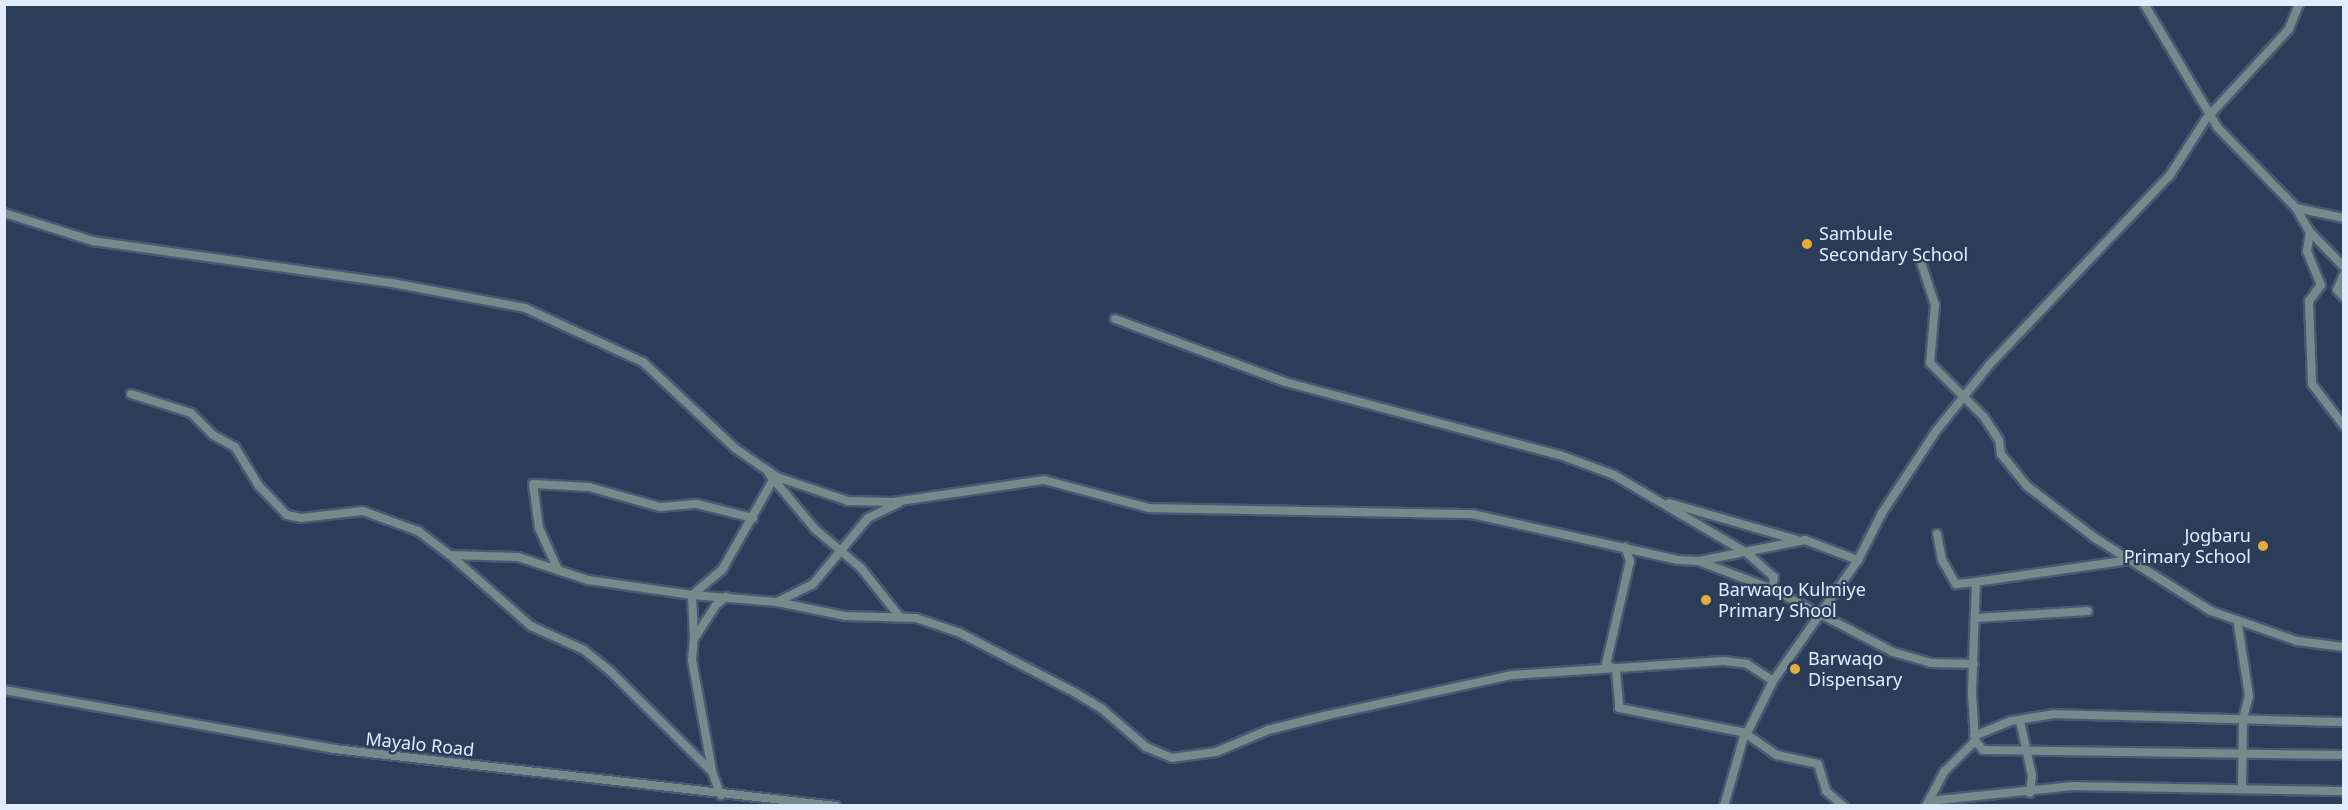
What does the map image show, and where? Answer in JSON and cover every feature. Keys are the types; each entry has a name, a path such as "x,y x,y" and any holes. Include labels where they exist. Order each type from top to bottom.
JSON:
{"street":[{"path":"2144,4 2212,116 2296,208 2310,232 2343,267"},
{"path":"1724,806 1745,733 1773,681 1858,560 1903,479 1964,396 2170,175 2212,116 2289,29 2299,4"},
{"path":"2296,208 2343,218"},
{"path":"4,213 93,241 392,283 525,308 644,362 736,449 766,470 800,487 848,501 871,504 913,496 1044,480 1149,508 1472,514 1700,561 1750,577 1900,655 1930,663 1974,664"},
{"path":"2310,232 2307,251 2321,285"},
{"path":"1917,253 1935,305 1930,363 1984,417 1999,440 2001,454 2027,486 2130,560 2238,624 2297,641 2343,647"},
{"path":"2337,290 2343,274"},
{"path":"2321,285 2337,290 2343,297"},
{"path":"2321,285 2308,301 2312,384 2343,426"},
{"path":"1115,320 1328,395 1585,463 1638,485 1747,553 1774,578 1772,589"},
{"path":"131,394 191,412 213,435 235,447 259,486 287,515 301,518 339,510 381,515 418,531 450,555 531,626 584,650 712,772"},
{"path":"766,470 815,530 841,548 899,616"},
{"path":"692,596 722,570 773,480"},
{"path":"558,570 539,528 533,484 589,487 660,507 698,504 753,518"},
{"path":"777,602 813,584 868,518 913,496"},
{"path":"1663,502 1797,540 1828,546 1858,560"},
{"path":"1937,534 1942,560 1956,584 2130,560"},
{"path":"1700,561 1747,553 1797,540"},
{"path":"1616,670 1606,664 1630,561 1625,547"},
{"path":"450,555 518,557 588,580 692,596 726,597 756,603 777,602 845,616 899,616 944,626 1102,709 1146,747 1172,758 1216,752 1268,730 1328,715 1512,675 1735,662 1773,681"},
{"path":"1974,739 1976,582"},
{"path":"692,596 694,639 692,660 712,772 721,795"},
{"path":"694,639 716,605 726,597"},
{"path":"1976,618 2088,611"},
{"path":"2238,624 2248,696 2243,718 2242,788"},
{"path":"1616,670 1619,708 1745,733 1777,755 1818,764 1826,791 1843,806"},
{"name":"Mayalo Road","path":"4,690 334,749 721,795 836,806"},
{"path":"1928,803 1945,771 1985,729 2054,714 2124,713 2155,719 2243,718 2343,722"},
{"path":"2020,721 2029,753 2030,793"},
{"path":"1974,739 1993,753 2343,755"},
{"path":"1928,803 1992,792 2030,793 2073,786 2343,791"}],"place":[{"name":"Sambule Secondary School","path":"1807,244"},
{"name":"Jogbaru Primary School","path":"2263,546"},
{"name":"Barwaqo Kulmiye Primary Shool","path":"1706,600"},
{"name":"Barwaqo Dispensary","path":"1795,669"}]}
